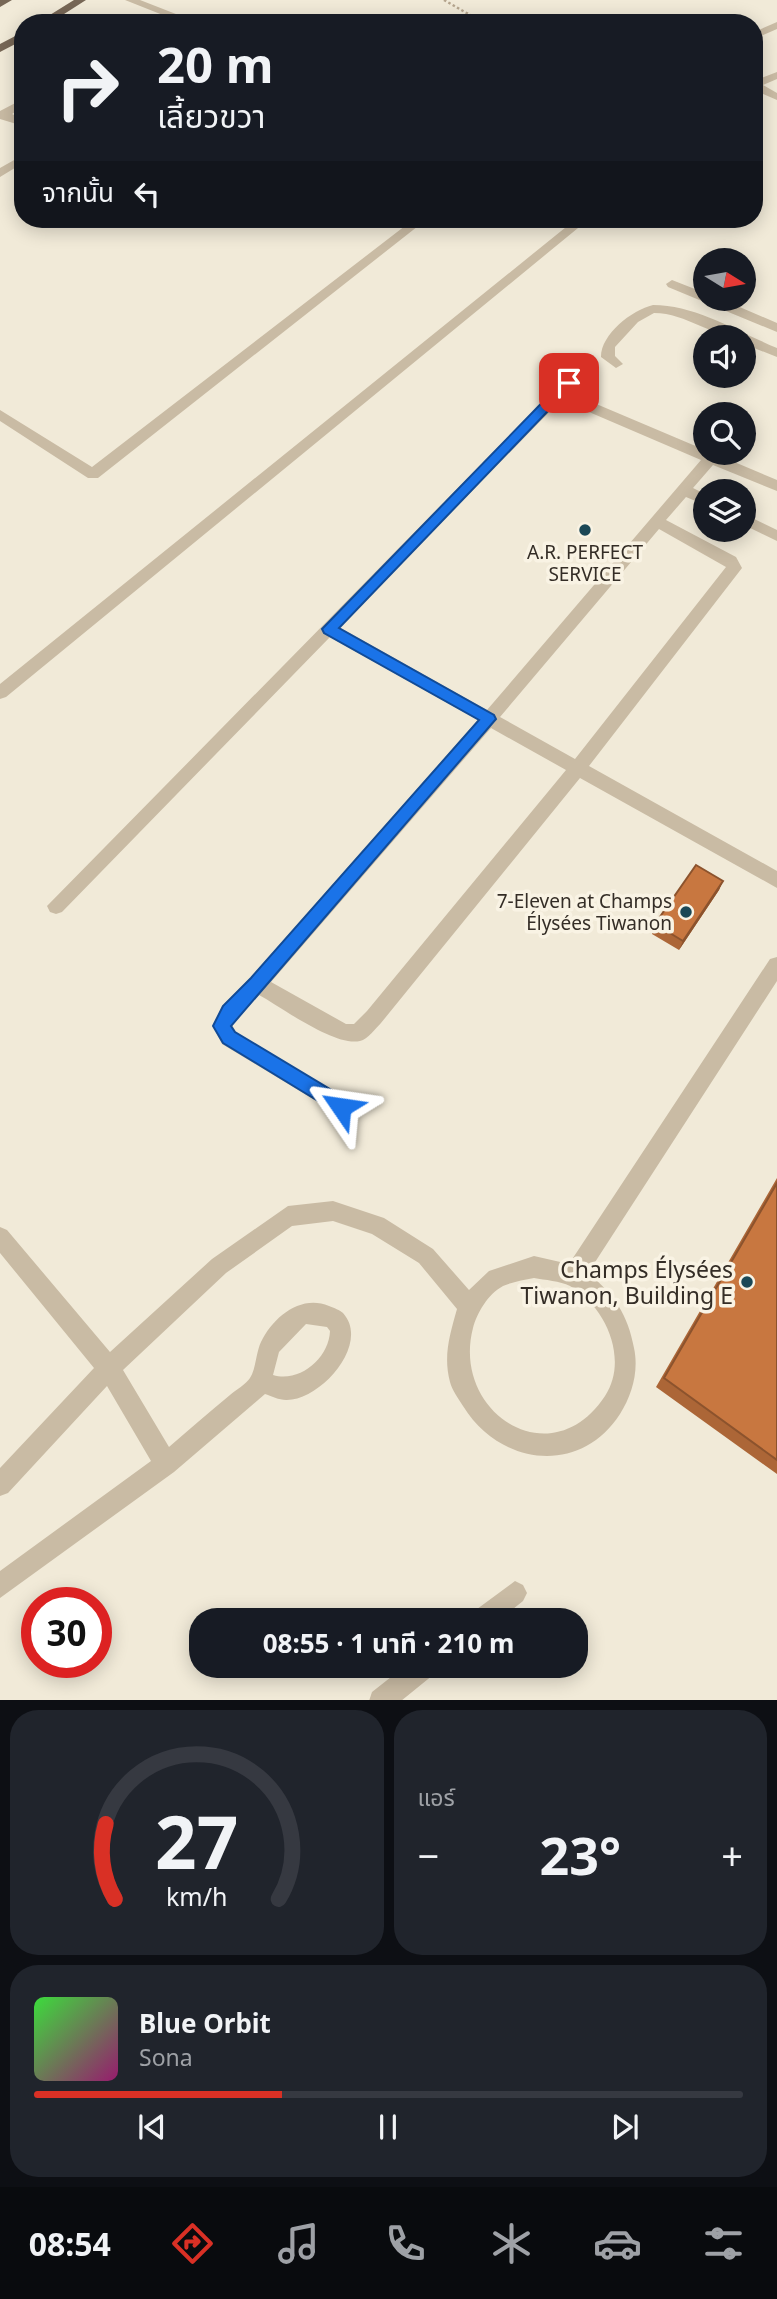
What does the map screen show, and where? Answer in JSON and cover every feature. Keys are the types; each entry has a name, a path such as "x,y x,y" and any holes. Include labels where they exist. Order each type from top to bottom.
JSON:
{"main road":[{"path":"0,5 7,0"},
{"path":"57,14 81,0"}],"street":[{"path":"130,0 170,14"},
{"path":"0,415 93,474 409,228"},
{"path":"0,692 572,228"},
{"path":"672,284 693,292"},
{"path":"615,364 608,357 608,346 644,312 656,308 670,308 709,325"},
{"path":"740,312 777,328"},
{"path":"756,345 777,353"},
{"path":"56,906 566,389 693,452"},
{"path":"341,1107 229,1038 222,1026 229,1012 257,984 489,719 705,465"},
{"path":"722,465 777,486"},
{"path":"683,489 693,494"},
{"path":"257,984 344,1033 358,1033 374,1017 578,769 734,568 735,565 731,561 657,522"},
{"path":"756,525 777,536"},
{"path":"329,629 777,880"},
{"path":"574,1276 777,965"},
{"path":"0,1485 109,1368 219,1266 288,1216 333,1211 377,1225 426,1255 468,1306"},
{"path":"0,1237 109,1368 166,1464"},
{"path":"534,1267 574,1276 600,1296 619,1325 626,1360 620,1394 601,1423 574,1441 540,1446 506,1436 480,1413 461,1382 457,1347 468,1306 496,1278 534,1267"},
{"path":"0,1586 166,1464 262,1382"},
{"path":"496,1608 515,1593"},
{"path":"381,1700 409,1678"}],"path":[{"path":"444,0 468,14"}],"building":[{"name":"7-Eleven at Champs Élysées Tiwanon","path":"696,865 723,881 683,941 655,924"},
{"name":"Champs Élysées Tiwanon, Building E","path":"777,1183 777,1460 664,1378"}],"place":[{"name":"A.R. PERFECT SERVICE","path":"585,530"},
{"name":"7-Eleven at Champs Élysées Tiwanon","path":"686,912"},
{"name":"Champs Élysées Tiwanon, Building E","path":"747,1282"}],"route":[{"path":"341,1107 229,1038 222,1026 229,1012 257,984 489,719 329,629 569,383"}]}
